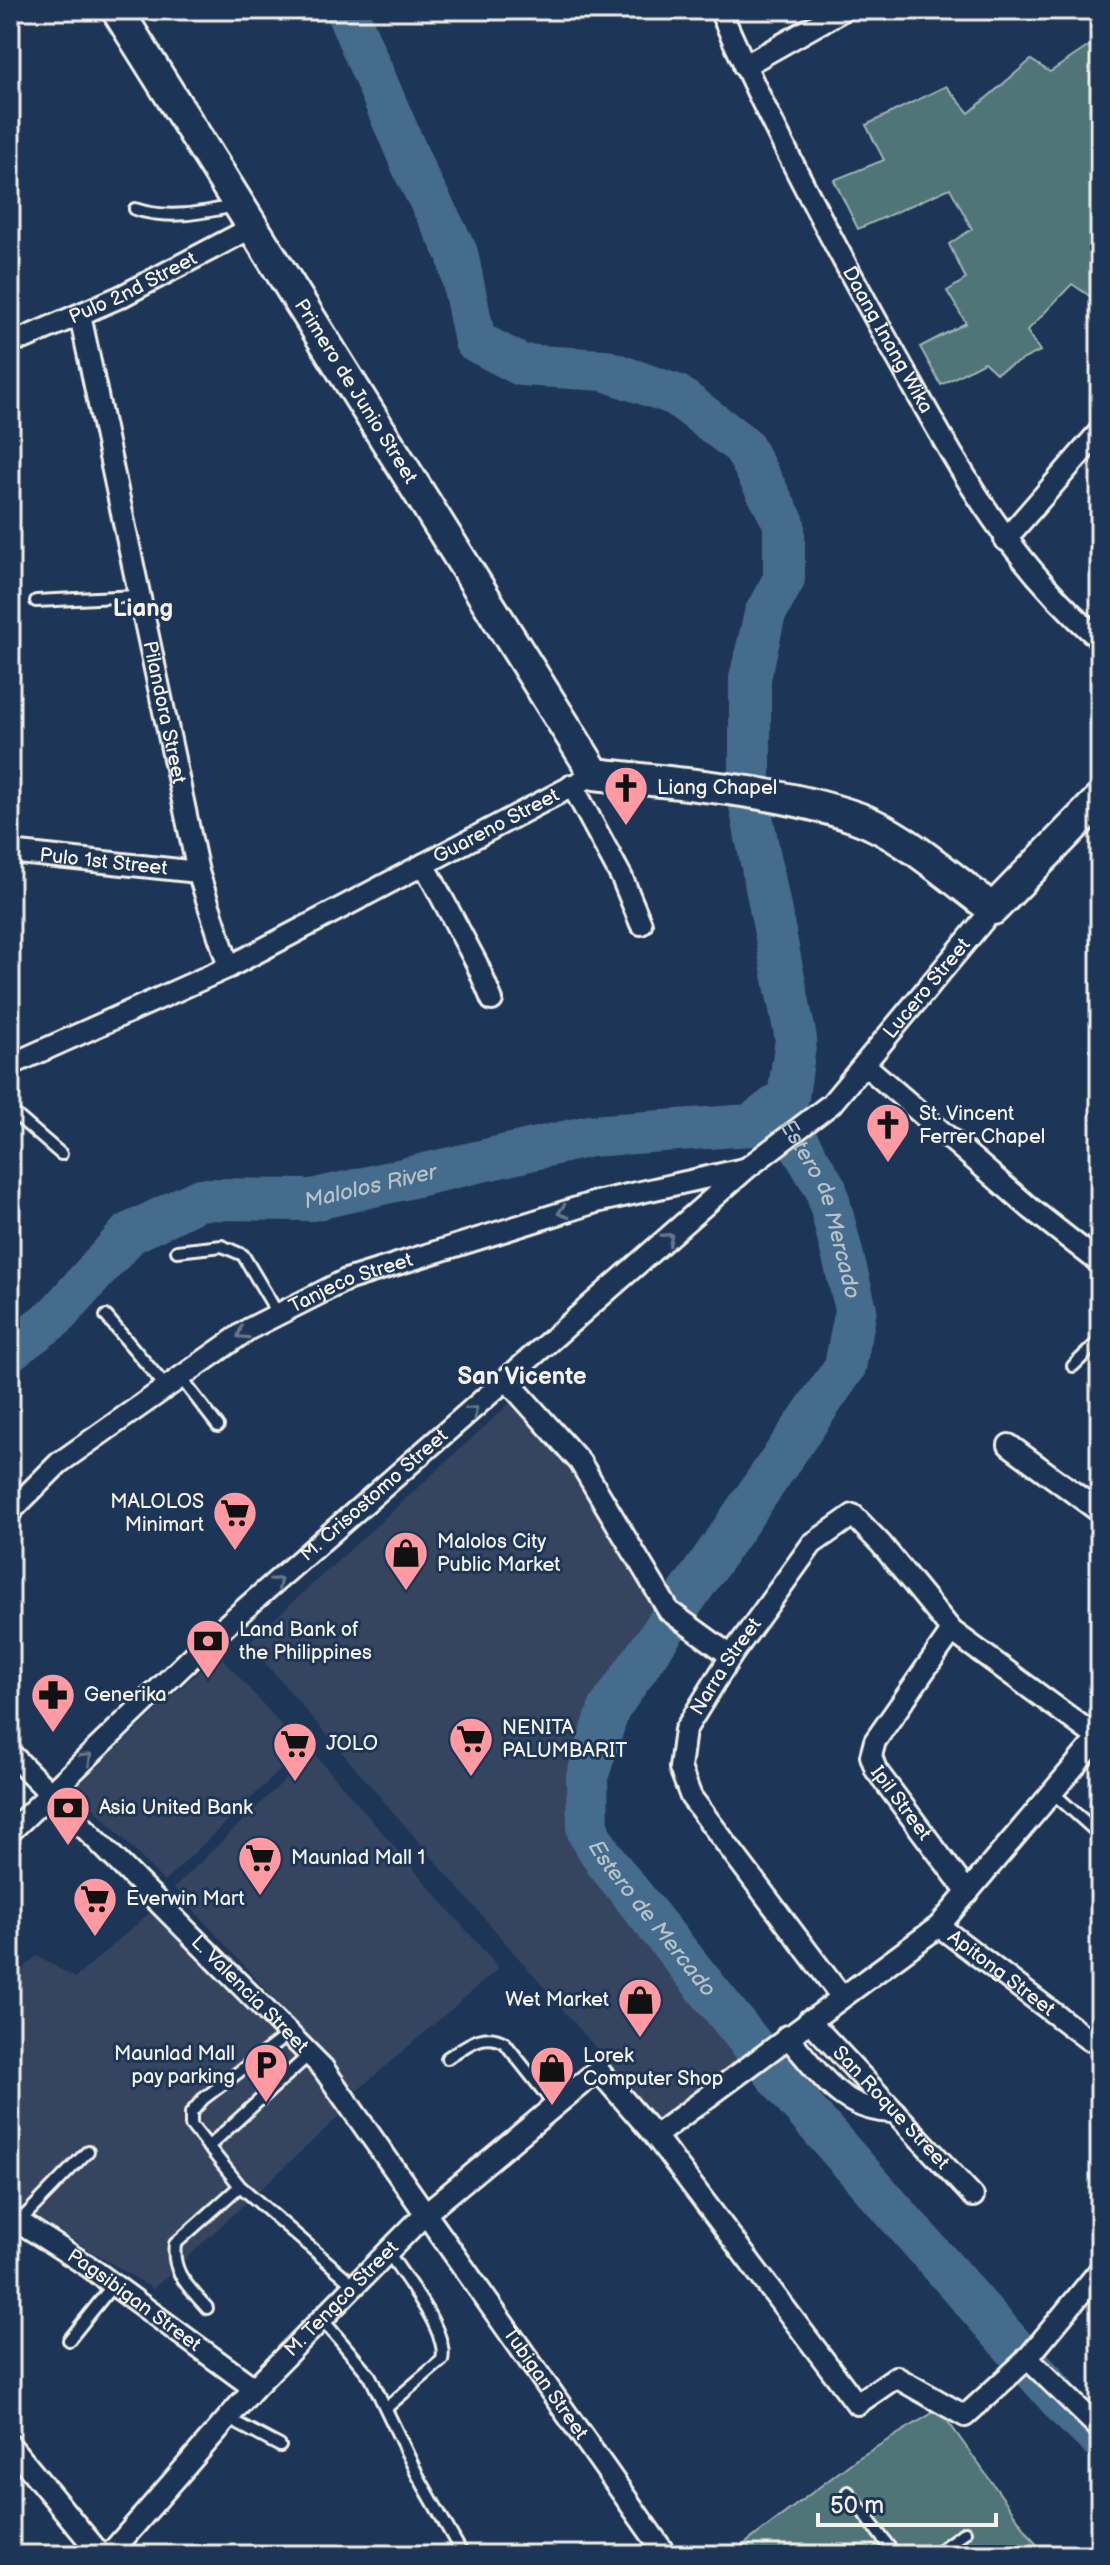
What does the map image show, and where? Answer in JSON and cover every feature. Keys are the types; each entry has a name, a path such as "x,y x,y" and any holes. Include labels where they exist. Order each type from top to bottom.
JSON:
{"street":[{"name":"Primero de Junio Street","path":"117,10 247,216 583,780"},
{"name":"Daang Inang Wika","path":"720,10 744,66 873,319 986,513 1057,602 1100,640"},
{"path":"744,66 843,10"},
{"name":"Pulo 2nd Street","path":"10,340 80,315 247,216"},
{"name":"Pilandora Street","path":"80,315 137,596 198,872 229,967"},
{"path":"1005,540 1100,431"},
{"path":"641,924 583,780 732,790 857,818 902,843 993,909"},
{"name":"Guareno Street","path":"10,1065 229,967 583,780"},
{"name":"Lucero Street","path":"747,1168 831,1104 993,909 1100,799"},
{"name":"Pulo 1st Street","path":"10,852 198,872"},
{"path":"424,864 477,964 492,1000"},
{"path":"865,1065 1030,1208 1100,1263"},
{"name":"Tanjeco Street","path":"10,1512 59,1463 249,1329 346,1280 596,1202 747,1168"},
{"name":"M. Crisostomo Street","path":"10,1832 216,1634 747,1168"},
{"path":"507,1380 580,1462 669,1611 731,1656"},
{"path":"1009,1445 1100,1512"},
{"name":"Narra Street","path":"841,1996 691,1797 680,1768 685,1730 731,1656 812,1544 853,1515 881,1544 952,1631"},
{"path":"952,1631 1099,1737 939,1926 655,2136 857,2404 896,2377 965,2416 1026,2359 1100,2270"},
{"name":"Ipil Street","path":"952,1631 875,1741 871,1756 876,1770 968,1893"},
{"name":"L. Valencia Street","path":"10,1753 310,2053 426,2213"},
{"name":"Apitong Street","path":"939,1926 1089,2040 1100,2028"},
{"name":"San Roque Street","path":"809,2020 973,2196"},
{"path":"779,2042 854,2105 871,2112 895,2112"},
{"name":"M. Tengco Street","path":"109,2555 254,2388 426,2213 598,2070 655,2136"},
{"name":"Tubigan Street","path":"426,2213 666,2555"},
{"name":"Pagsibigan Street","path":"15,2219 113,2285 254,2388"},
{"path":"1026,2359 1100,2429"},
{"path":"10,2445 101,2555"}],"lane":[{"path":"135,209 166,215 247,216"},
{"path":"36,601 137,596"},
{"path":"10,1110 61,1154"},
{"path":"177,1251 222,1246 243,1255 278,1314"},
{"path":"106,1316 218,1426"},
{"path":"1073,1366 1100,1340"},
{"path":"1052,1792 1100,1835"},
{"path":"290,2033 203,2099 191,2113 191,2125 240,2186 354,2285"},
{"path":"447,2058 480,2038 495,2036 505,2043 555,2106"},
{"path":"208,2147 310,2053"},
{"path":"15,2219 88,2151"},
{"path":"207,2308 179,2276 173,2262 175,2244 240,2186"},
{"path":"386,2408 442,2360 445,2350 441,2334 388,2251"},
{"path":"69,2340 113,2285"},
{"path":"322,2319 370,2376 417,2474 463,2555"},
{"path":"227,2418 280,2446"},
{"path":"848,2492 895,2555"},
{"path":"933,2555 965,2532"}],"shaded area":[{"path":"1100,440 1100,481 1077,465"},
{"path":"520,1394 649,1552 672,1599 587,1725 574,1806 583,1847 772,2054 667,2131 248,1643"},
{"path":"218,1653 302,1749 164,1882 75,1788"},
{"path":"313,1752 499,1968 357,2091 174,1888"},
{"path":"161,1903 347,2109 153,2289 10,2201 10,1981 37,1956 75,1978"}],"green space":[{"path":"1098,40 1100,303 1072,284 1027,331 1040,351 996,373 984,362 941,385 920,347 966,323 947,291 966,279 949,244 972,229 950,188 858,229 834,180 884,160 866,125 946,86 969,113 1031,60 1050,72"},
{"path":"939,2409 1044,2555 730,2555 855,2460"}],"waterway":[{"name":"Malolos River","path":"10,1350 55,1317 129,1234 200,1199 312,1200 590,1136 751,1125 788,1097 796,1039 750,806 750,678 765,614 784,579 784,523 743,446 676,395 604,370 521,365 475,341 457,253 415,172 346,10"},
{"name":"Estero de Mercado","path":"777,1107 826,1189 856,1309 845,1367 609,1709 587,1777 588,1832 606,1862 797,2101 1069,2410 1100,2439"}],"place":[{"name":"Liang Chapel","path":"626,827"},
{"name":"St. Vincent Ferrer Chapel","path":"888,1164"},
{"name":"MALOLOS Minimart","path":"235,1552"},
{"name":"Malolos City Public Market","path":"406,1592"},
{"name":"Land Bank of the Philippines","path":"208,1680"},
{"name":"Generika","path":"53,1734"},
{"name":"NENITA PALUMBARIT","path":"471,1778"},
{"name":"JOLO","path":"295,1783"},
{"name":"Asia United Bank","path":"68,1847"},
{"name":"Maunlad Mall 1","path":"260,1897"},
{"name":"Everwin Mart","path":"95,1938"},
{"name":"Wet Market","path":"640,2039"},
{"name":"Maunlad Mall pay parking","path":"266,2104"},
{"name":"Lorek Computer Shop","path":"552,2107"}],"district":[{"name":"Liang","path":"143,608"},
{"name":"San Vicente","path":"522,1376"}]}
